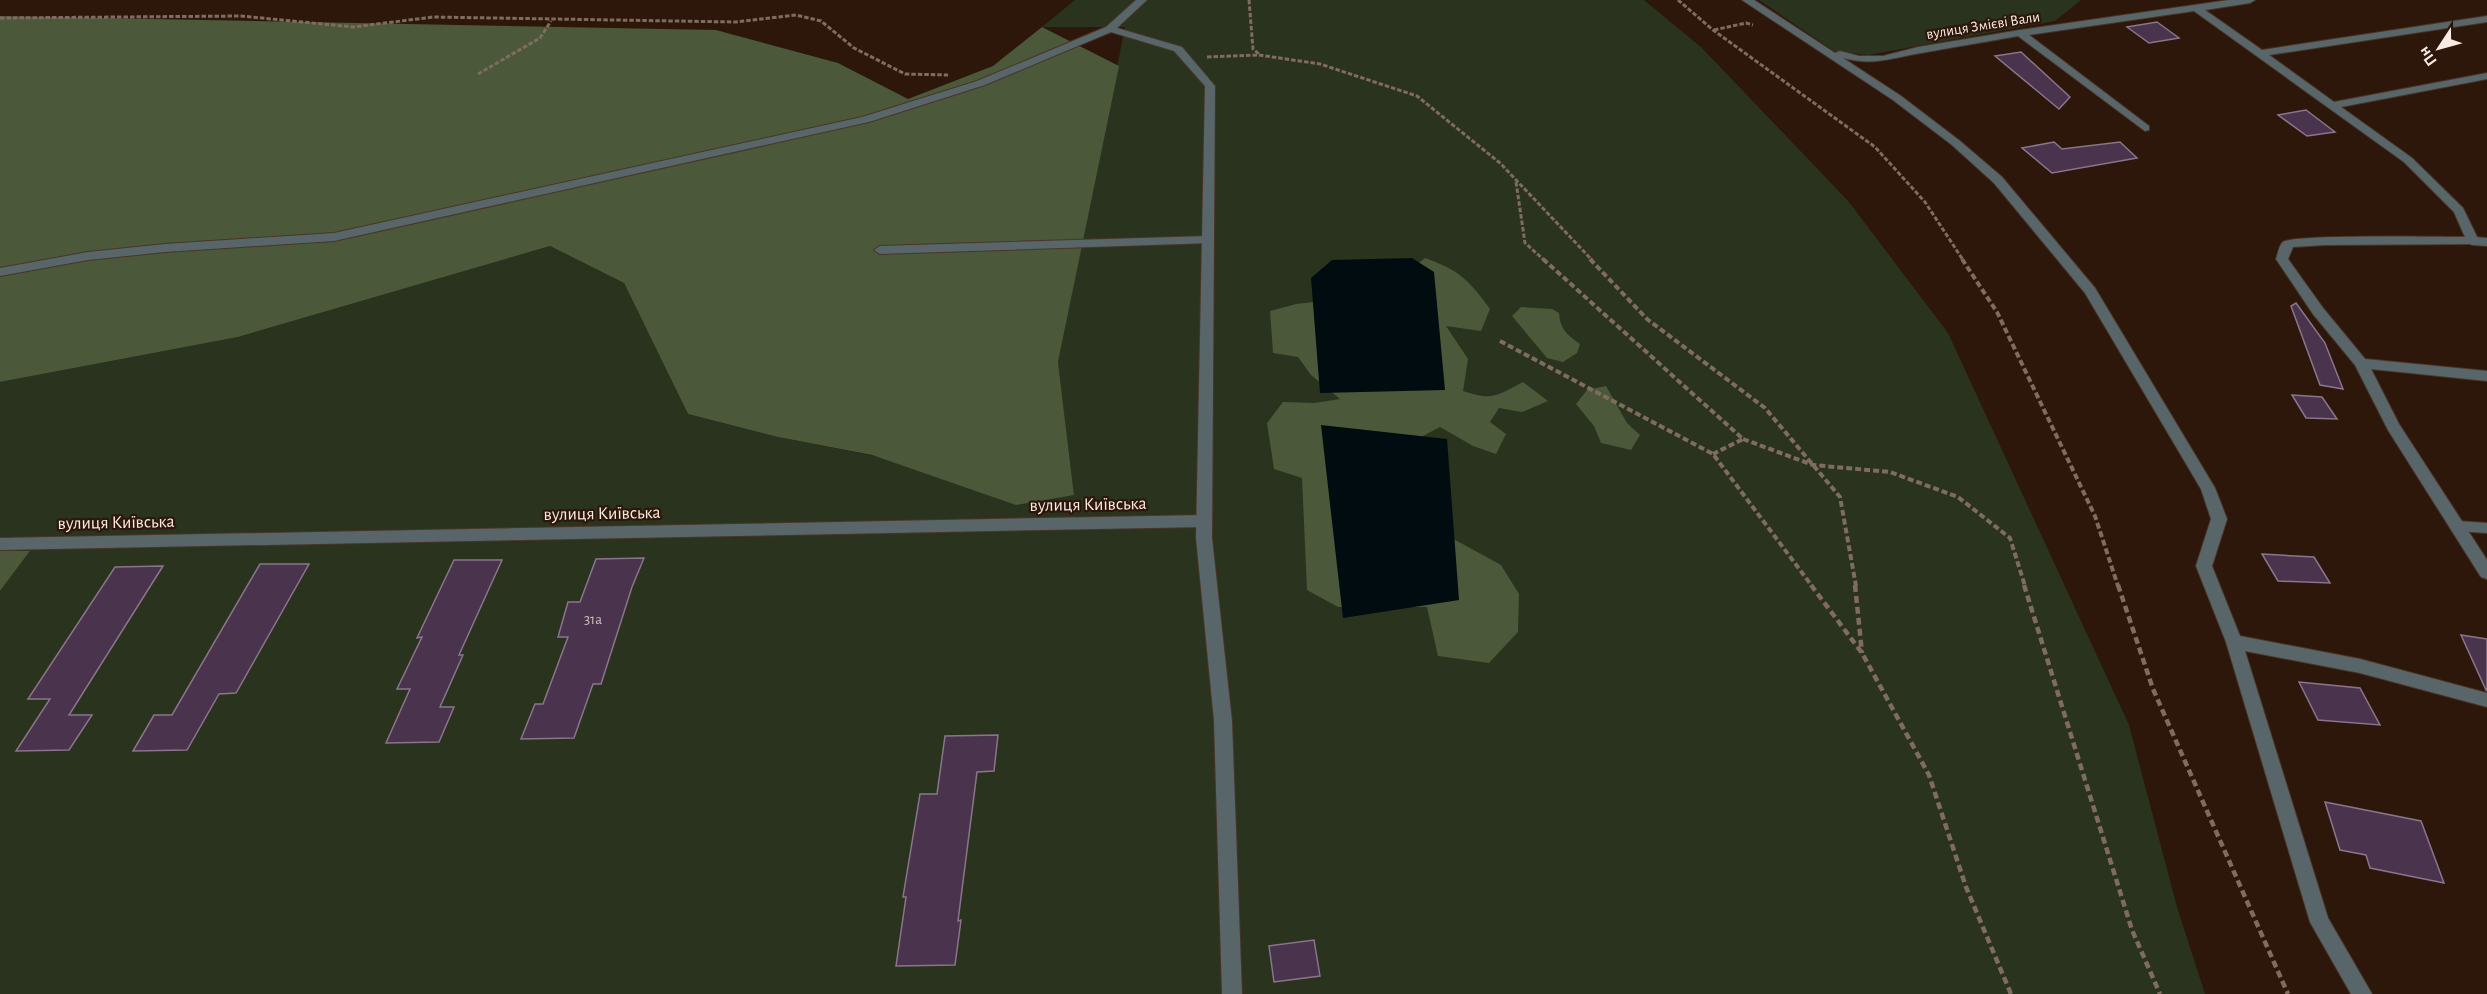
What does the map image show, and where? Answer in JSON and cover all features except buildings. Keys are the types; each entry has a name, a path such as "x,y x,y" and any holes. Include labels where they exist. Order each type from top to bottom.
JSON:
{"street":[{"path":"0,272 121,253 334,237 865,120 981,83 1110,29 1142,0"},
{"path":"1747,0 1794,32 1828,51 1939,130 1998,180 2090,291 2208,488 2219,519 2204,566 2234,642 2320,922 2362,994"},
{"name":"вулиця Змієві Вали","path":"1828,51 1859,59 1882,59 1918,50 2020,33 2250,0"},
{"path":"2196,8 2408,160 2459,211 2473,241 2325,241 2288,244 2282,259 2318,310 2361,363 2393,426 2487,573"},
{"path":"2258,54 2487,18"},
{"path":"1110,29 1178,49 1210,86 1204,521 1223,721 1232,994"},
{"path":"2020,33 2145,128"},
{"path":"2333,105 2487,76"},
{"path":"880,250 1208,240"},
{"path":"2361,363 2487,375"},
{"name":"вулиця Київська","path":"0,544 1204,521"},
{"path":"2234,642 2360,666 2487,700"}],"lane":[{"path":"2473,241 2487,242"},
{"path":"2457,526 2487,528"}],"path":[{"path":"1249,0 1253,49 1259,55"},
{"path":"1678,0 1713,30 1875,147 1925,202 1998,312 2095,516 2153,689 2288,994"},
{"path":"0,18 241,16 353,27 433,17 736,22 796,15 821,21 854,48 905,74 949,75 981,83"},
{"path":"478,74 540,38 552,20"},
{"path":"1713,30 1746,23 1755,25"},
{"path":"1187,59 1259,55 1320,64 1417,96 1500,163 1647,319 1764,408 1840,497 1859,605 1862,653"},
{"path":"1515,179 1525,243 1743,439 1813,465 1890,472 1958,497 2010,538 2133,930 2160,994"},
{"path":"1500,340 1713,454 1862,653 1929,775 1966,887 2011,994"},
{"path":"1713,454 1743,439"}],"green space":[{"path":"1075,0 1644,0 1702,48 1849,202 1948,333 2129,725 2177,907 2205,994 0,994 0,591 30,551 0,550 0,382 238,337 550,246 624,283 688,414 778,437 1074,495 1058,362 1125,27 1042,27"},
{"path":"1759,0 2081,0 2055,21 1868,55 1834,51"},
{"path":"0,16 716,30 838,63 908,99 993,66 1042,27 1119,66 1058,362 1074,495 1016,505 872,455 778,437 688,414 624,283 550,246 238,337 0,382"},
{"path":"1425,258 1447,267 1462,277 1476,290 1490,309 1481,331 1446,326 1468,359 1463,391 1481,396 1494,396 1523,382 1548,401 1522,412 1499,408 1490,422 1506,434 1496,454 1473,446 1440,427 1423,436 1428,525 1501,565 1519,594 1518,632 1489,663 1438,656 1427,607 1338,607 1307,590 1302,478 1274,469 1267,423 1283,402 1314,403 1340,399 1311,375 1298,357 1273,353 1270,311 1296,304 1332,300 1400,278"},
{"path":"1521,307 1552,309 1559,313 1565,331 1580,344 1577,353 1563,362 1547,358 1512,316"},
{"path":"1606,386 1627,423 1640,435 1631,450 1601,443 1594,426 1576,404 1587,390"},
{"path":"0,550 30,551 0,591"}],"shaded area":[{"path":"1412,258 1434,272 1445,390 1320,393 1311,278 1332,260"},
{"path":"1321,425 1447,439 1459,600 1343,618"}]}
